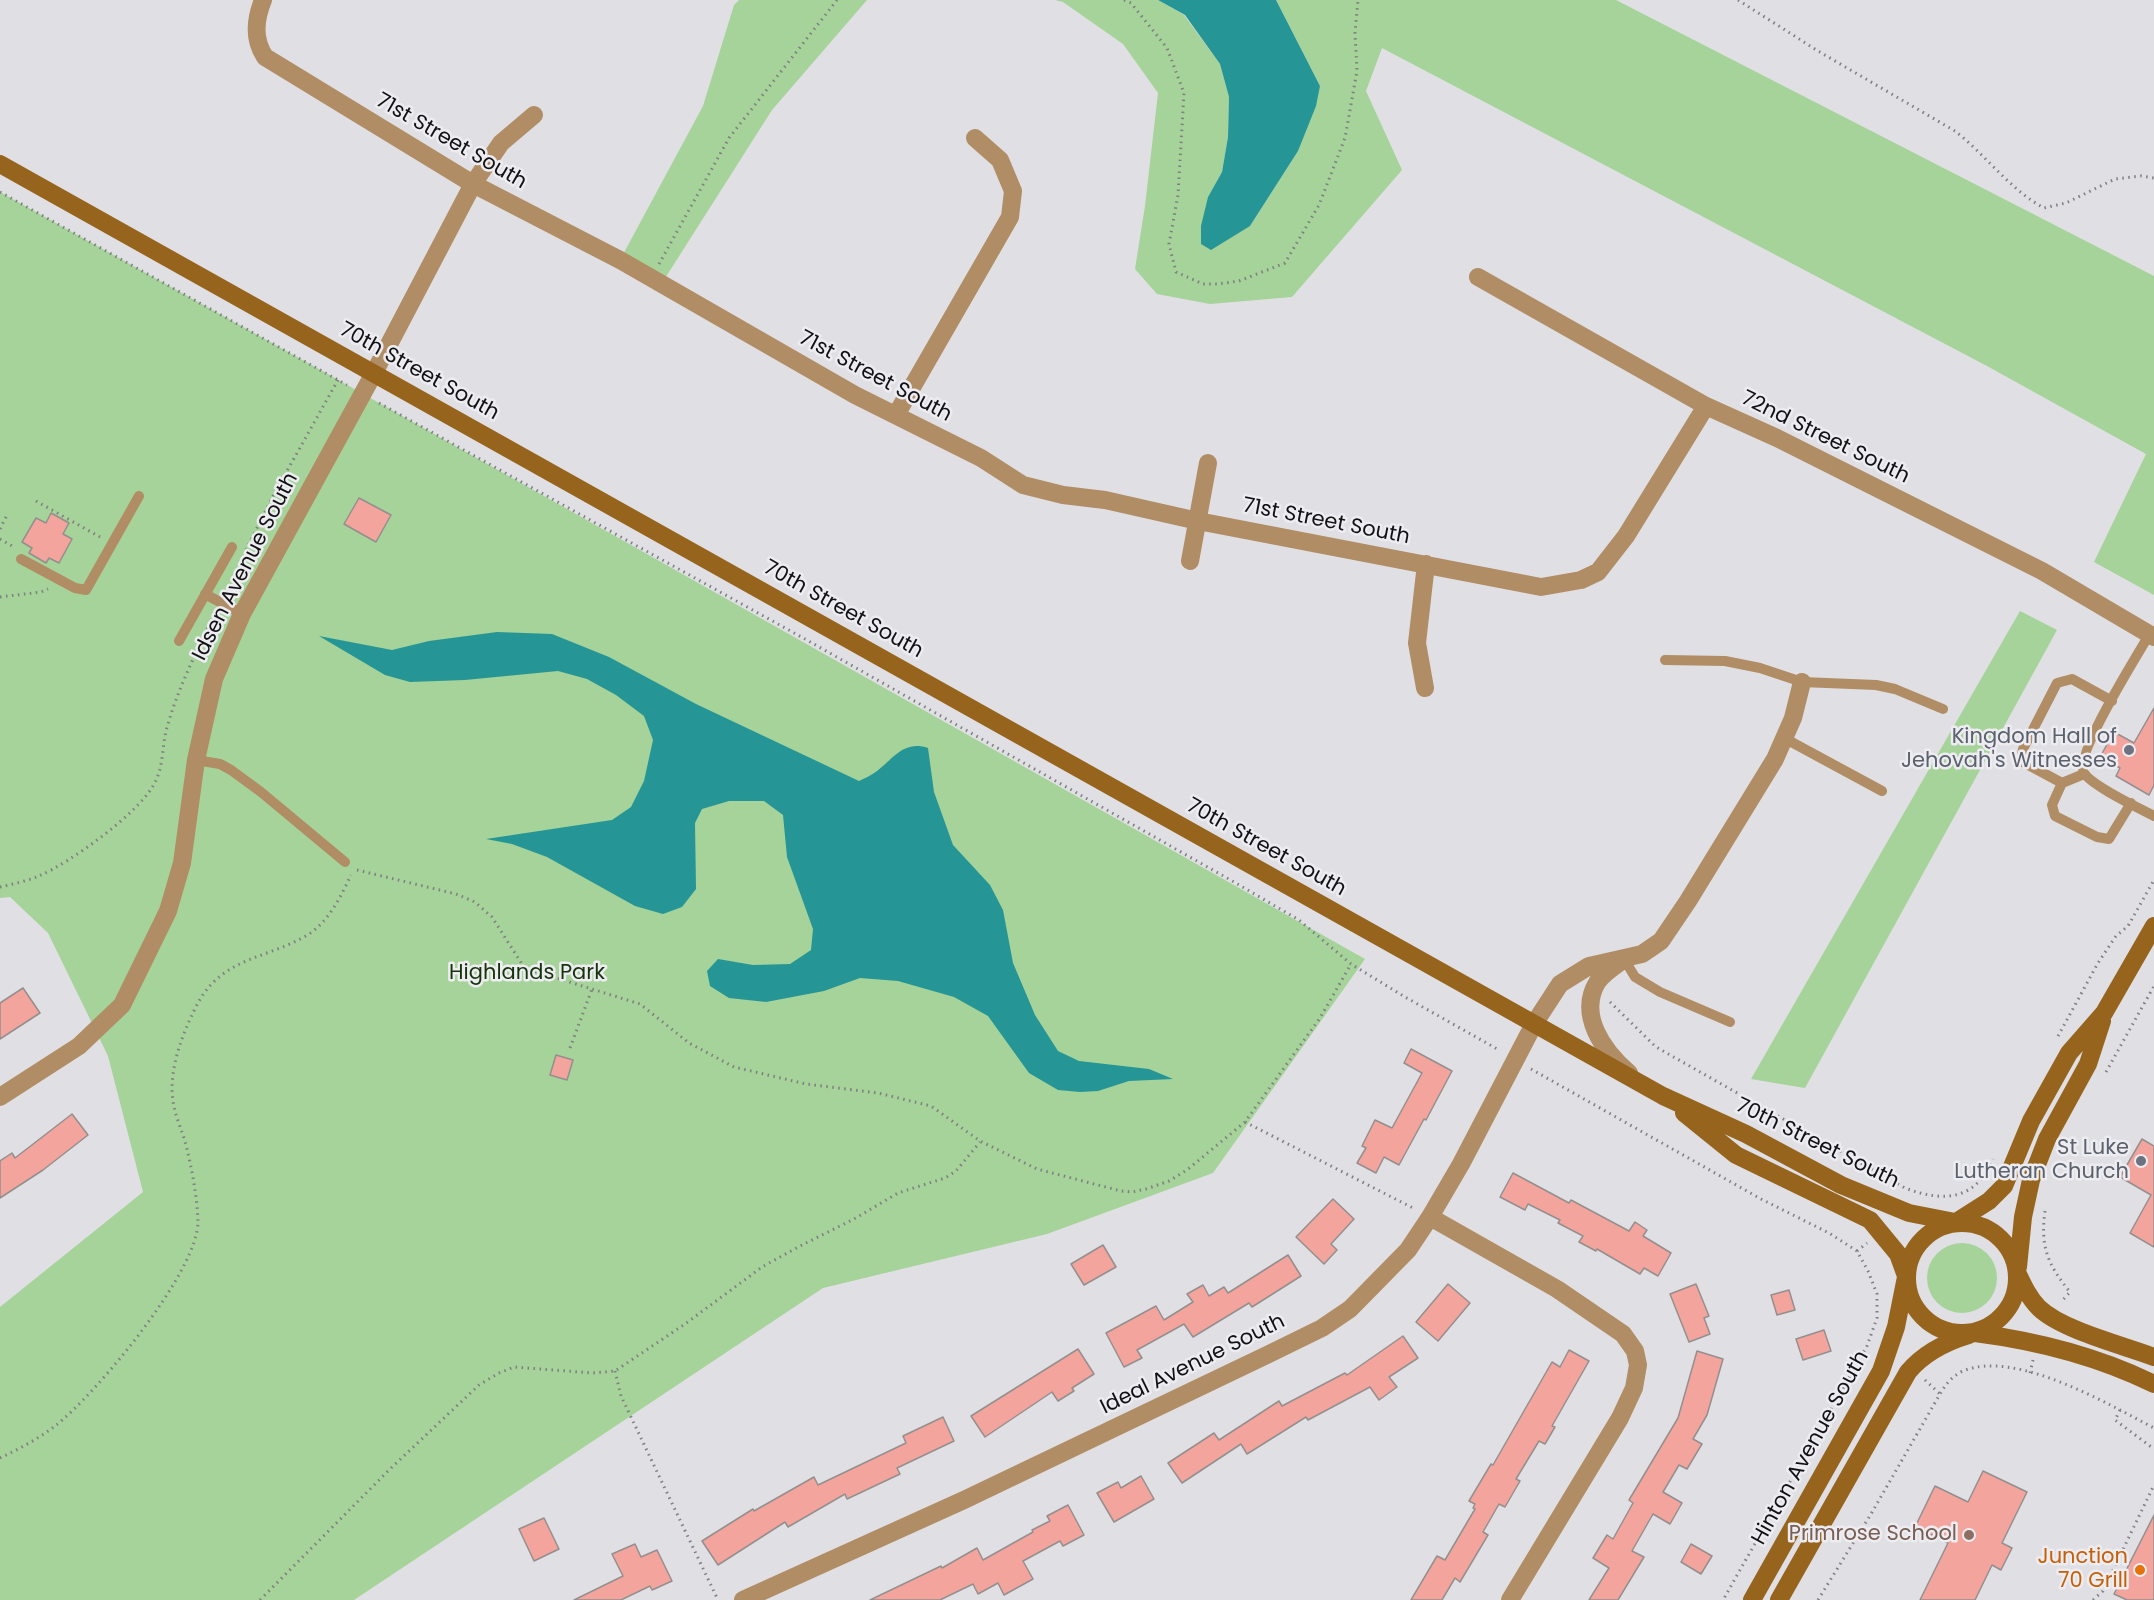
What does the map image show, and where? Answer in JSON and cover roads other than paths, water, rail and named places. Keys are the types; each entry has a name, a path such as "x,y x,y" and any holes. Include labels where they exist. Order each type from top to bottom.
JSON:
{"main road":[{"name":"70th Street South","path":"0,164 1663,1095 1746,1134 1841,1185 1909,1213 1955,1222"},
{"path":"2154,926 2104,1013 2069,1053 2031,1121 2004,1186 1989,1201 1937,1230 1921,1242 1911,1258 1906,1277 1916,1308 1929,1322 1945,1330 2028,1341 2072,1352 2109,1364 2154,1384"},
{"path":"1779,1600 1908,1372 1918,1361 1933,1351 1993,1323 2005,1311 2013,1296 2023,1217 2031,1180 2047,1139 2088,1064 2104,1013"},
{"name":"70th Street South","path":"1663,1095 1736,1155 1870,1220 1898,1254 1906,1277"},
{"path":"1955,1222 1981,1227 1995,1235 2012,1255 2017,1272 2030,1298 2049,1316 2066,1326 2154,1357"},
{"name":"Hinton Avenue South","path":"1752,1600 1881,1371 1896,1327 1906,1277"}],"street":[{"name":"71st Street South","path":"263,0 256,23 258,46 265,57 473,184 620,260 855,395 981,458 1023,485 1063,495 1105,500 1198,521 1541,586 1581,580 1598,572 1626,536 1706,406"},
{"name":"Idsen Avenue South","path":"0,1097 79,1046 122,1005 168,910 182,863 196,760 214,679 242,614 374,373 473,184 501,143 534,115"},
{"path":"896,415 1010,217 1013,190 1000,160 975,138"},
{"name":"72nd Street South","path":"1478,276 1706,406 1777,438 2042,571 2152,636"},
{"path":"1190,561 1208,463"},
{"path":"1425,688 1417,643 1426,564"},
{"path":"1639,1082 1614,1061 1594,1029 1589,999 1599,980 1624,959 1642,954 1661,941 1688,901 1769,770 1793,718 1802,682"},
{"name":"Ideal Avenue South","path":"743,1600 964,1500 1322,1329 1350,1309 1408,1250 1430,1217 1534,1024 1560,984 1589,966 1624,959"},
{"path":"1430,1217 1557,1289 1623,1334 1635,1351 1638,1365 1634,1388 1620,1418 1510,1600"}],"lane":[{"path":"21,559 75,588 86,590 139,496"},
{"path":"179,641 232,547"},
{"path":"205,594 242,614"},
{"path":"2152,636 2090,739 2082,768 2084,774 2098,785 2154,816"},
{"path":"1665,660 1725,661 1760,668 1802,682 1876,685 1895,689 1943,709"},
{"path":"2062,783 2021,761 2023,749 2057,683 2072,679 2112,701"},
{"path":"1784,738 1882,791"},
{"path":"196,760 220,764 231,770 345,862"},
{"path":"2084,774 2062,783 2052,805 2055,816 2097,837 2109,839 2131,803"},
{"path":"1624,959 1635,977 1660,992 1730,1022"}],"water":[{"path":"1158,0 1276,0 1320,86 1316,106 1298,151 1250,226 1211,250 1201,244 1201,226 1208,197 1222,172 1228,137 1229,97 1220,64 1185,15"},
{"path":"497,632 552,634 609,657 696,704 859,781 875,772 906,748 920,746 928,748 934,792 953,845 990,885 1003,910 1013,963 1035,1015 1058,1051 1079,1061 1149,1069 1173,1079 1129,1081 1098,1091 1058,1090 1029,1073 988,1016 954,997 898,981 860,978 824,991 766,1002 729,998 710,986 707,971 718,959 753,965 790,964 811,950 813,929 787,857 783,815 764,801 729,801 702,809 695,823 696,889 682,907 663,914 635,906 547,857 512,844 486,839 612,820 631,807 644,781 653,740 644,716 616,695 587,679 558,671 465,680 410,682 385,675 319,636 392,650 429,641"}],"place":[{"name":"Kingdom Hall of Jehovah's Witnesses","path":"2129,750"},
{"name":"St Luke Lutheran Church","path":"2141,1161"},
{"name":"Primrose School","path":"1969,1535"},
{"name":"Junction 70 Grill","path":"2140,1570"}],"park label":[{"name":"Highlands Park","path":"527,974"}]}
